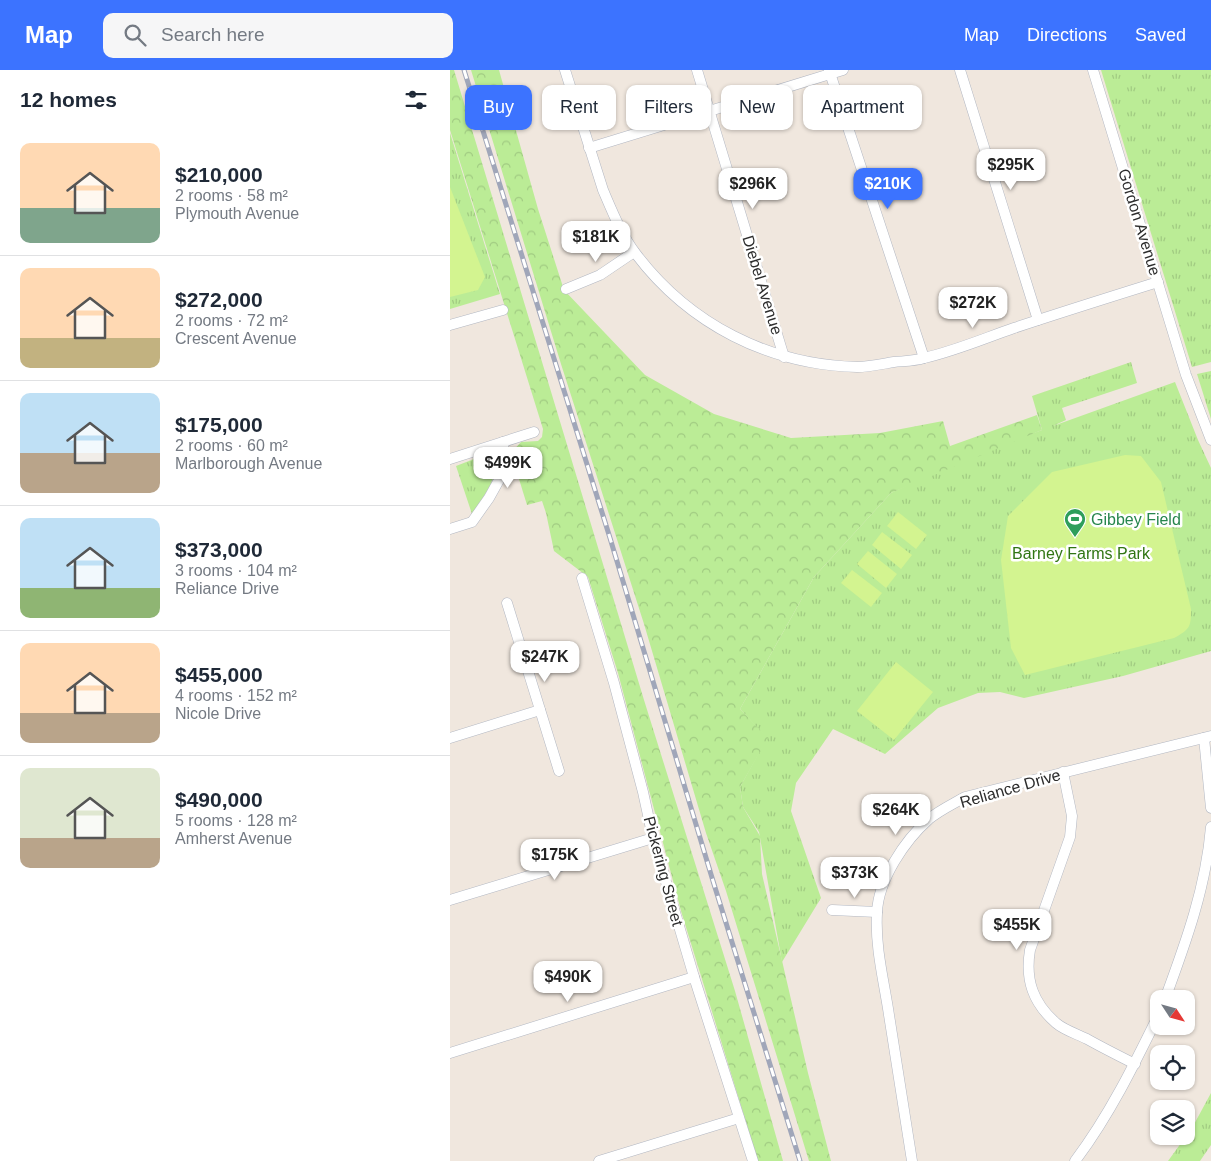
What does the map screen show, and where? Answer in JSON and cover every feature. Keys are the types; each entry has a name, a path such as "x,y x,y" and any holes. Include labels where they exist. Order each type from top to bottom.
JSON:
{"street":[{"path":"565,70 589,148 611,209 634,252 654,276 690,310 725,332 754,346 784,357 821,365 859,367 924,358 1158,282"},
{"name":"Diebel Avenue","path":"697,70 702,85"},
{"path":"711,111 829,72 843,70"},
{"path":"960,70 1038,320"},
{"name":"Gordon Avenue","path":"1093,70 1186,375 1211,440"},
{"path":"829,72 924,358"},
{"name":"Diebel Avenue","path":"711,114 784,357"},
{"path":"589,148 648,130"},
{"path":"566,289 600,275 634,252"},
{"path":"450,325 503,310"},
{"path":"450,459 534,432"},
{"path":"450,529 472,522 489,498 499,480 504,459 503,442"},
{"name":"Pickering Street","path":"582,578 614,683 653,838 694,977 752,1161"},
{"path":"507,603 559,771"},
{"path":"450,738 540,710"},
{"path":"1208,737 1211,808"},
{"name":"Reliance Drive","path":"912,1161 880,964 877,912 880,894 892,867 904,847 931,818 965,797 1208,737"},
{"path":"1063,772 1072,816 1070,837 1030,950 1027,968 1030,985 1041,1006 1057,1024 1135,1064"},
{"path":"1168,990 1203,887 1211,827"},
{"path":"450,900 653,838"},
{"path":"832,910 877,912"},
{"path":"450,1053 694,977"},
{"path":"1075,1161 1111,1108 1150,1033"},
{"path":"599,1161 739,1118"}],"green space":[{"path":"450,70 454,70 465,106 465,130 472,130 644,700 735,991 783,1161 758,1161 681,911 618,673 588,577 554,551 542,501 527,505 511,453 521,442 538,441 542,437 543,429 450,130"},
{"path":"471,70 499,70 503,85 476,85"},
{"path":"1101,70 1211,70 1211,362 1192,367"},
{"path":"489,130 516,130 538,209 564,290 645,375 714,414 791,438 880,433 943,421 950,446 1037,415 1042,430 891,493 814,577 740,709 768,738 740,787 743,807 760,836 762,874 808,1073 831,1161 809,1161 726,891 706,833 644,624 561,364"},
{"path":"450,133 500,294 450,309"},
{"path":"450,187 485,277 478,290 450,297"},
{"name":"Barney Farms Park","path":"1131,362 1137,383 1062,408 1066,420 1053,426 1175,382 1211,468 1211,651 1123,676 1024,698 1000,692 978,693 938,708 885,754 833,729 796,783 791,811 821,898 782,962 759,832 743,807 740,787 767,738 740,709 814,577 891,493 963,459 1042,430 1032,396"},
{"path":"1211,371 1211,419 1197,374"},
{"path":"487,454 493,457 495,465 493,480 472,514 456,466"},
{"name":"Gibbey Field","path":"1125,455 1141,456 1161,482 1191,609 1190,624 1186,630 1174,638 1025,675 1011,648 1001,560 1008,516 1052,472"},
{"path":"898,512 927,535 916,549 887,526"},
{"path":"882,532 912,555 901,569 872,545"},
{"path":"868,551 897,574 886,588 857,564"},
{"path":"852,570 882,593 871,607 841,583"},
{"path":"896,662 933,692 894,740 857,711"},
{"path":"1211,1093 1211,1145 1200,1161 1168,1161 1180,1145 1195,1145 1195,1122"}],"railway":[{"path":"464,70 610,538 713,881 800,1161"}],"place":[{"name":"Gibbey Field","path":"1075,538"}]}
